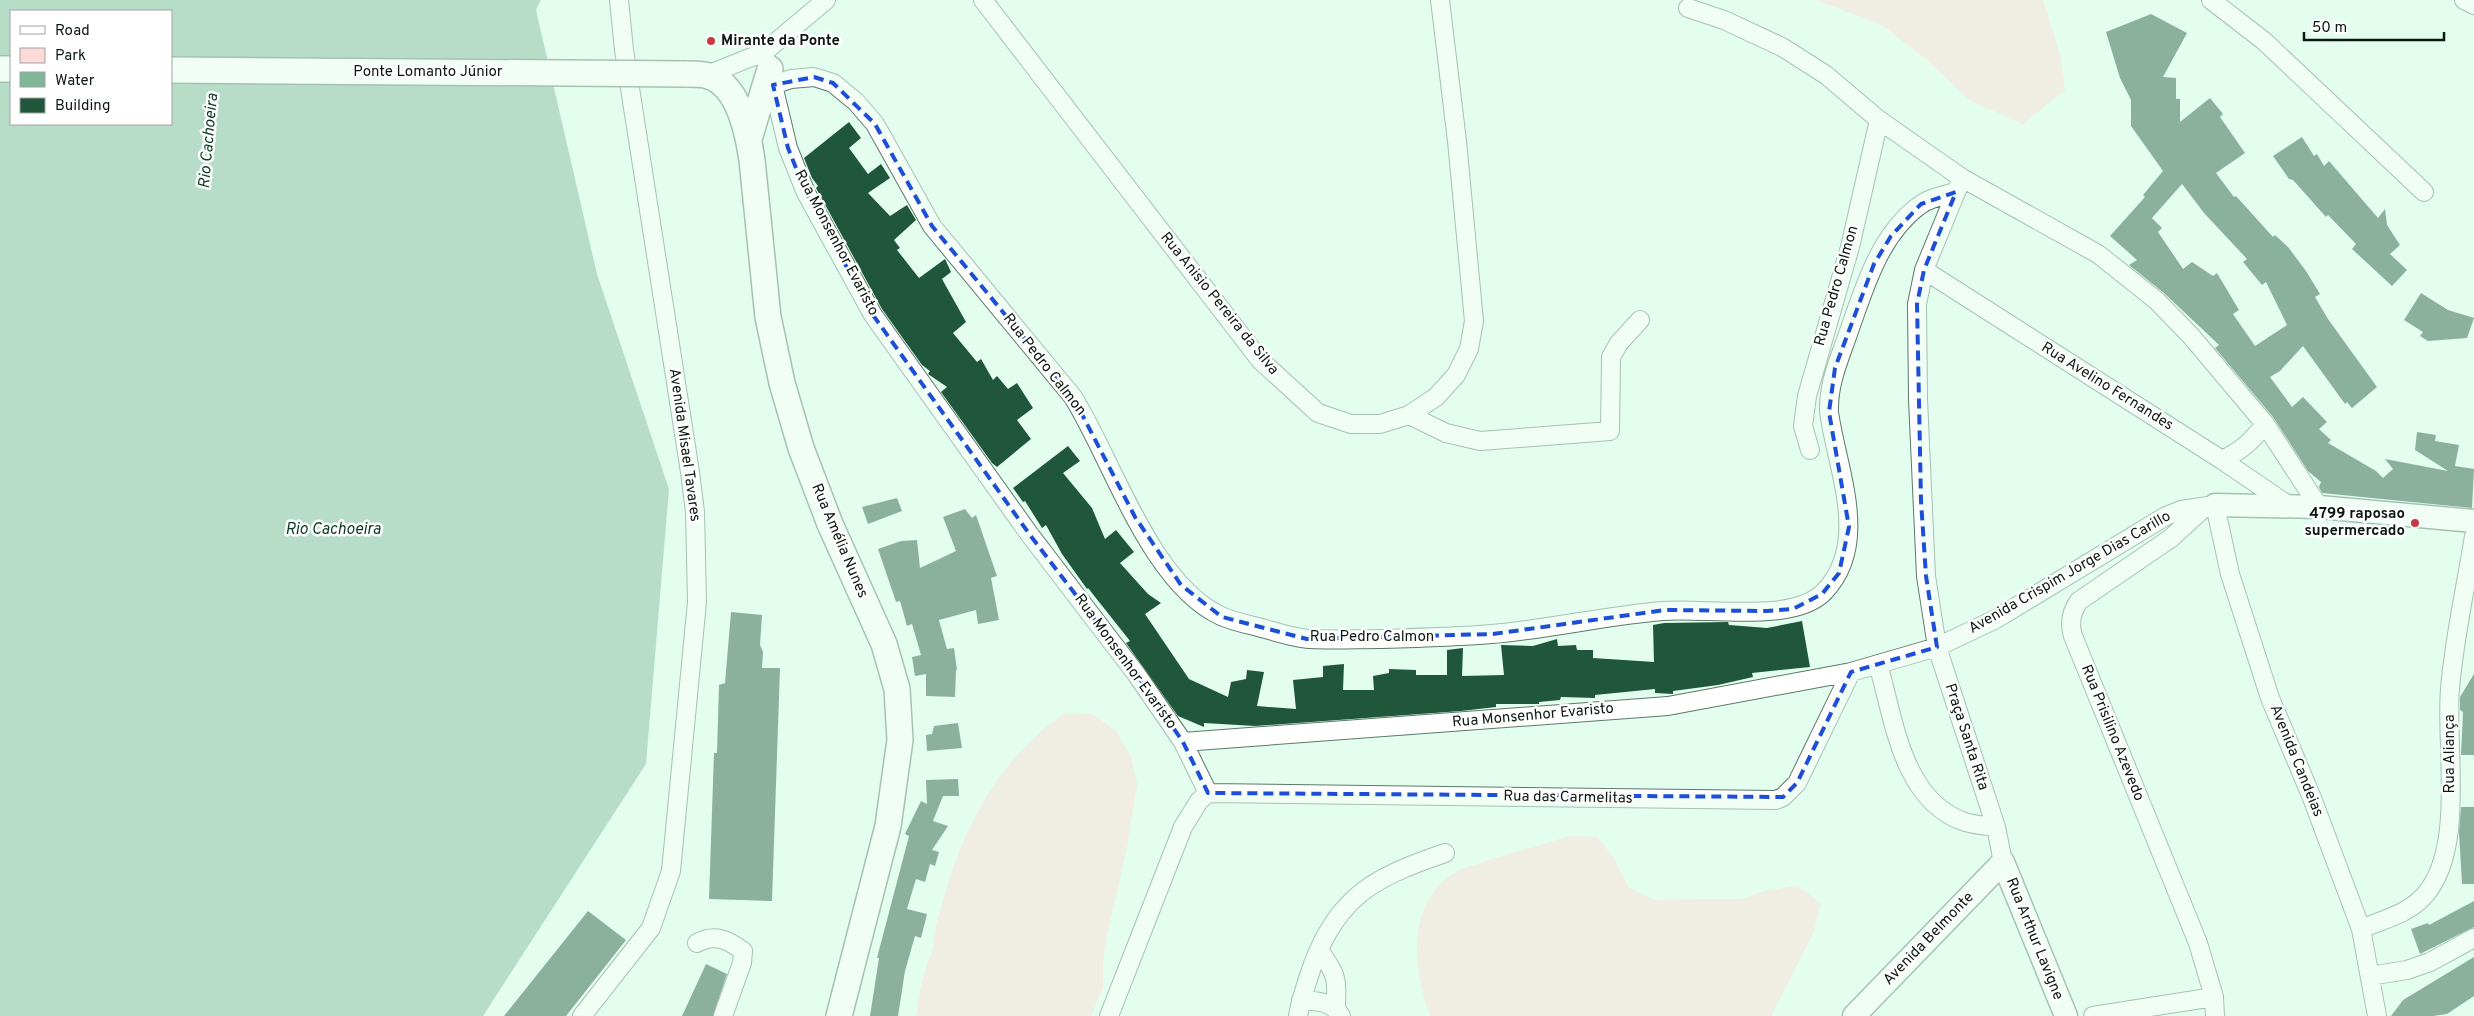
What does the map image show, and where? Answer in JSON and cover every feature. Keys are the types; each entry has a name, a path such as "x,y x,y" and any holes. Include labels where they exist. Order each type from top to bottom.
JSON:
{"main road":[{"path":"749,139 769,69"},
{"name":"Ponte Lomanto Júnior","path":"172,70 696,75"},
{"name":"Rua Amélia Nunes","path":"696,75 728,90 738,106 749,139 768,317 782,383 801,448 830,524 884,644 896,689 900,740 888,826 839,1016"}],"street":[{"name":"Avenida Misael Tavares","path":"582,1016 651,928 671,871 697,602 693,496 624,50 619,0"},
{"path":"696,75 769,69 826,0"},
{"name":"Rua Anisio Pereira da Silva","path":"983,0 1260,360 1318,413 1351,424 1380,424 1409,415 1436,397 1456,375 1469,349 1474,322 1458,141 1440,0"},
{"path":"2211,0 2264,41 2424,192"},
{"path":"2464,0 2474,5"},
{"path":"1688,8 1724,20 1782,46 1826,75 1959,185 2098,254 2157,301 2191,336 2265,424 2319,507"},
{"name":"Rua Pedro Calmon","path":"769,69 791,79 814,77 833,83 856,102 875,124 932,226 1073,397 1084,414 1135,517 1182,585 1202,604 1222,616 1307,639 1428,638 1493,634 1665,610 1767,611 1793,609 1822,594 1839,573 1847,553 1849,527 1829,412 1828,400 1835,368 1874,264 1891,236 1921,204 1959,185"},
{"name":"Rua Monsenhor Evaristo","path":"769,69 788,148 806,192 873,315 1030,535 1137,674 1183,742 1668,706 1851,672 1937,647"},
{"name":"Rua Pedro Calmon","path":"1810,450 1803,426 1807,396 1850,247 1879,120"},
{"path":"1937,647 1926,576 1920,473 1917,304 1924,270 1959,185"},
{"name":"Rua Avelino Fernandes","path":"1924,270 2222,460 2288,505"},
{"path":"1409,415 1446,433 1480,441 1610,431 1611,357 1619,343 1640,320"},
{"path":"2222,460 2239,452 2265,424"},
{"name":"Avenida Crispim Jorge Dias Carillo","path":"1937,647 1996,619 2166,516 2181,510 2211,505 2288,505 2474,521"},
{"name":"Avenida Candeias","path":"2211,505 2230,574 2270,698 2312,798 2361,929 2377,1016"},
{"name":"Rua Prisilino Azevedo","path":"2211,505 2171,538 2079,601 2073,609 2071,630 2198,943 2214,996 2215,1016"},
{"name":"Rua Aliança","path":"2361,929 2410,908 2425,895 2442,863 2450,821 2449,691 2469,600 2474,536"},
{"name":"Praça Santa Rita","path":"1937,647 1996,827 2003,862"},
{"path":"1878,664 1907,765 1925,794 1948,813 1966,822 1996,827"},
{"name":"Rua das Carmelitas","path":"1208,793 1776,800 1783,797 1797,783 1851,672"},
{"path":"1109,1016 1186,822 1199,801 1208,793 1183,742"},
{"path":"1300,1008 1319,950 1330,926 1350,903 1379,880 1409,865 1445,853"},
{"name":"Avenida Belmonte","path":"1854,1016 2003,862"},
{"name":"Rua Arthur Lavigne","path":"2003,862 2066,1016"},
{"path":"697,943 705,938 717,937 730,941 743,951 742,963 723,1016"},
{"path":"2370,976 2407,970 2430,962 2474,938"},
{"path":"1319,950 1334,971 1337,980 1338,1012"},
{"path":"2093,1016 2214,996"},
{"path":"1300,1008 1325,1002 1338,1012"}],"highlighted area":[{"path":"814,77 833,83 875,124 932,226 1073,397 1135,517 1181,585 1222,617 1307,639 1493,634 1665,610 1767,611 1793,609 1822,594 1839,573 1849,527 1829,412 1835,368 1874,264 1891,236 1921,204 1956,192 1924,270 1917,304 1921,501 1926,576 1937,647 1851,672 1797,783 1783,797 1208,793 1183,742 1137,675 1030,535 873,315 806,193 788,148 773,85"}],"green space":[{"path":"1816,0 2043,0 2060,54 2065,90 2023,124 1969,100 1927,60 1882,25"},
{"path":"1065,713 1093,714 1116,731 1131,756 1137,784 1128,843 1103,961 1103,988 1091,1016 916,1016 921,985 946,890 965,839 977,814 990,791 1023,749"},
{"path":"1569,836 1598,837 1615,860 1628,887 1654,900 1741,899 1768,890 1798,886 1821,903 1814,932 1771,1016 1430,1016 1424,997 1417,957 1421,918 1428,900 1440,885 1464,868"}],"water":[{"name":"Rio Cachoeira","path":"0,0 541,0 536,10 597,274 669,489 646,764 483,1016 0,1016"}],"building":[{"path":"2151,14 2187,33 2163,77 2176,78 2176,99 2180,99 2180,122 2210,98 2223,114 2220,117 2245,153 2216,173 2234,197 2236,196 2273,237 2275,235 2288,247 2320,294 2315,297 2328,319 2377,387 2352,408 2347,402 2345,404 2303,346 2280,371 2270,377 2292,407 2303,397 2327,422 2319,429 2331,440 2328,443 2376,471 2383,478 2393,469 2385,459 2448,471 2415,450 2417,432 2436,435 2435,441 2459,445 2455,466 2474,469 2472,508 2322,493 2319,487 2321,482 2308,471 2273,417 2215,348 2219,345 2164,293 2129,265 2137,260 2110,236 2145,197 2143,195 2163,171 2131,126 2131,100 2120,78 2106,32","holes":["2182,184 2204,213 2247,259 2243,262 2262,285 2266,282 2287,325 2255,346 2233,314 2239,310 2217,273 2213,276 2192,262 2183,269 2158,232 2162,228 2152,218"]},
{"path":"849,122 861,138 849,148 868,174 881,164 890,178 868,193 890,216 907,205 916,220 894,240 900,248 897,250 919,278 945,259 951,272 942,279 966,322 953,333 977,362 981,359 993,380 997,376 1008,389 1017,383 1033,408 1017,420 1031,439 997,467 992,463 941,392 947,387 928,374 930,371 922,365 882,309 816,188 818,186 812,178 804,158"},
{"path":"2302,137 2314,156 2317,154 2324,166 2329,161 2378,218 2385,209 2387,225 2400,245 2390,254 2407,270 2392,286 2352,249 2356,244 2328,215 2326,217 2293,180 2289,179 2273,156"},
{"path":"2421,293 2448,310 2474,318 2467,338 2428,341 2420,336 2423,332 2404,320"},
{"path":"1068,446 1080,461 1063,473 1092,508 1105,539 1116,530 1134,552 1120,563 1148,594 1161,603 1145,614 1189,679 1228,697 1231,682 1246,679 1247,670 1264,672 1257,706 1296,709 1293,680 1323,677 1323,666 1344,664 1343,690 1374,690 1373,676 1389,673 1389,669 1416,670 1416,675 1447,675 1447,650 1463,648 1462,676 1504,675 1501,645 1533,646 1557,639 1558,646 1576,645 1577,650 1593,650 1593,658 1654,662 1653,625 1664,623 1728,622 1729,625 1767,628 1802,621 1810,667 1752,673 1753,677 1718,685 1673,691 1673,694 1655,693 1655,689 1595,695 1595,698 1561,697 1560,700 1539,702 1539,704 1496,704 1496,707 1461,711 1255,726 1204,723 1204,727 1178,716 1126,643 1130,641 1087,589 1062,554 1046,525 1042,528 1025,501 1023,502 1013,488"},
{"path":"897,498 902,511 868,524 862,507"},
{"path":"965,509 972,518 976,515 997,576 991,578 999,620 978,624 976,610 939,620 947,649 954,648 957,670 955,697 926,696 926,674 915,676 912,657 921,655 912,624 907,626 900,601 896,602 878,549 901,541 917,540 920,568 956,551 943,517"},
{"path":"731,612 762,615 760,645 763,652 762,668 780,668 772,901 709,899 714,753 717,753 719,685 725,683"},
{"path":"2474,674 2474,755 2461,755 2463,712 2460,710 2460,697"},
{"path":"958,723 962,748 927,751 926,735 932,734 934,726"},
{"path":"958,779 959,796 943,796 933,821 948,826 932,850 939,852 935,866 930,864 925,882 916,879 907,909 927,914 921,938 915,936 905,971 898,1016 870,1016 879,958 877,958 909,836 905,834 921,801 927,804 926,780"},
{"path":"2461,807 2474,807 2474,884 2462,884 2459,832"},
{"path":"2474,901 2474,927 2420,954 2411,929 2428,923 2429,925"},
{"path":"588,911 626,940 566,1016 504,1016"},
{"path":"2474,957 2474,996 2447,1014 2391,1016 2403,1000"},
{"path":"706,964 727,974 713,1016 682,1016"}],"place":[{"name":"Mirante da Ponte","path":"711,41"},
{"name":"4799 raposao supermercado","path":"2415,523"}]}
